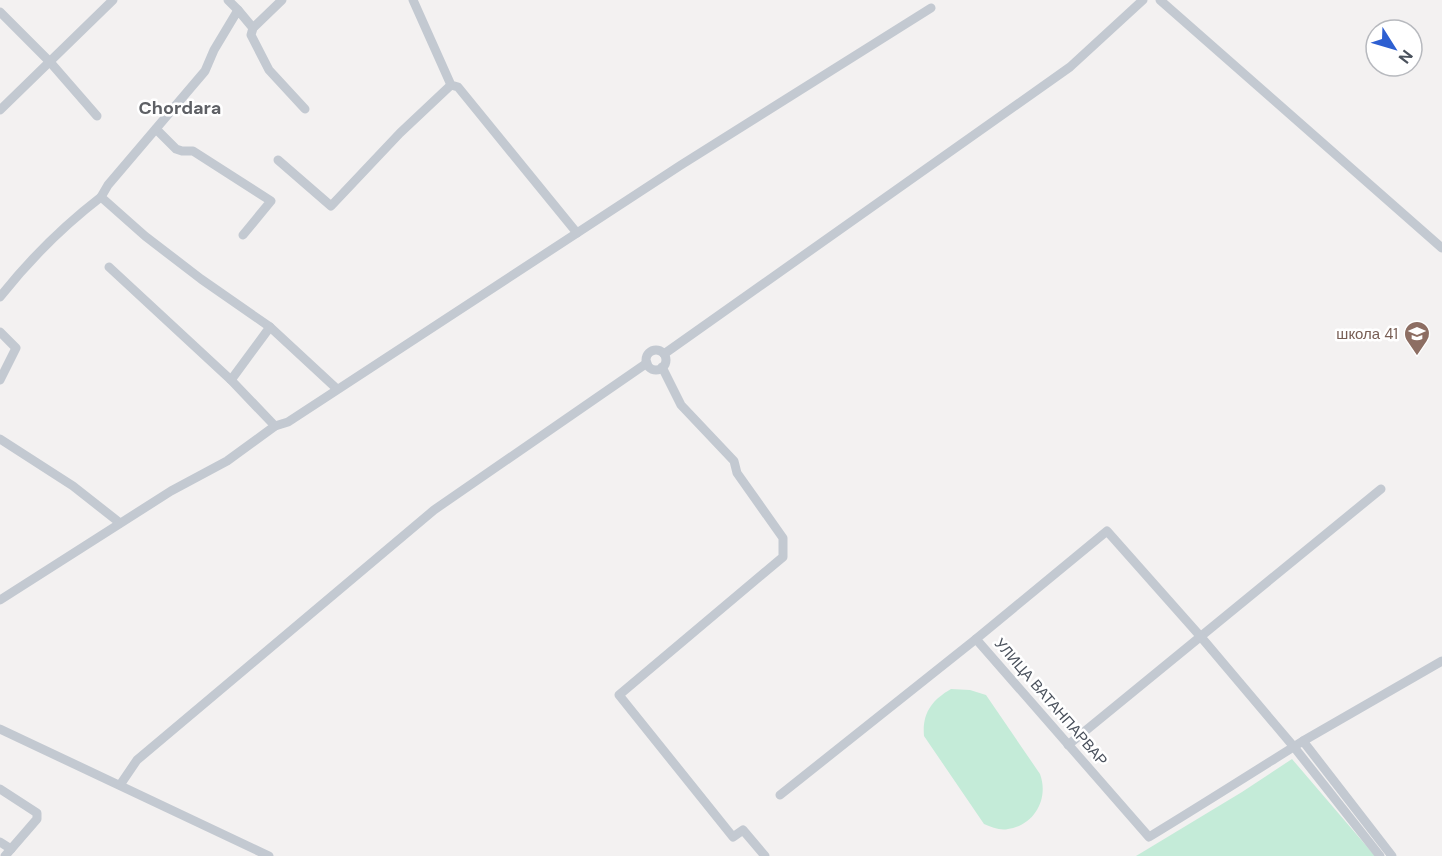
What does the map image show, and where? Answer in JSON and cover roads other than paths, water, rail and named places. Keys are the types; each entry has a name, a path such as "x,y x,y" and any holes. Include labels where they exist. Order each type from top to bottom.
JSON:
{"street":[{"path":"0,110 113,0"},
{"path":"228,0 253,28"},
{"path":"282,0 253,28 251,35 269,70 305,109"},
{"path":"413,0 451,85 458,87 577,233"},
{"path":"664,354 1070,67 1144,0 1149,2 1159,0 1442,248"},
{"path":"0,600 171,491 227,461 275,426 288,422 681,165 931,8"},
{"path":"0,297 24,266 66,224 100,197 205,71 214,50 238,10"},
{"path":"0,12 50,62 97,116"},
{"path":"278,160 331,206 400,133 451,85"},
{"path":"156,129 176,149 182,152 193,151 271,201 243,235"},
{"path":"100,197 145,236 201,279 270,327 337,389"},
{"path":"109,267 231,380 275,426"},
{"path":"231,380 270,327"},
{"path":"0,333 16,348 0,380"},
{"path":"656,350 664,354 666,362 663,367 654,369 647,363 646,357 650,352 656,350"},
{"path":"120,785 137,760 434,510 647,363"},
{"path":"663,367 681,405 734,462 737,472 783,538 783,557 619,695 732,837 743,830 765,856"},
{"path":"0,439 73,486 120,523"},
{"path":"1068,745 1381,489"},
{"name":"УЛИЦА ВАТАНПАРВАР","path":"1294,747 1107,531 976,639 1149,837 1294,747 1303,741 1442,661"},
{"path":"780,795 976,639"},
{"path":"0,729 269,856"},
{"path":"1303,741 1392,856"},
{"path":"1294,747 1380,856"},
{"path":"0,789 37,813 37,819 8,852 0,842"}],"place":[{"name":"школа 41","path":"1417,357"}],"district":[{"name":"Chordara","path":"180,108"}]}
